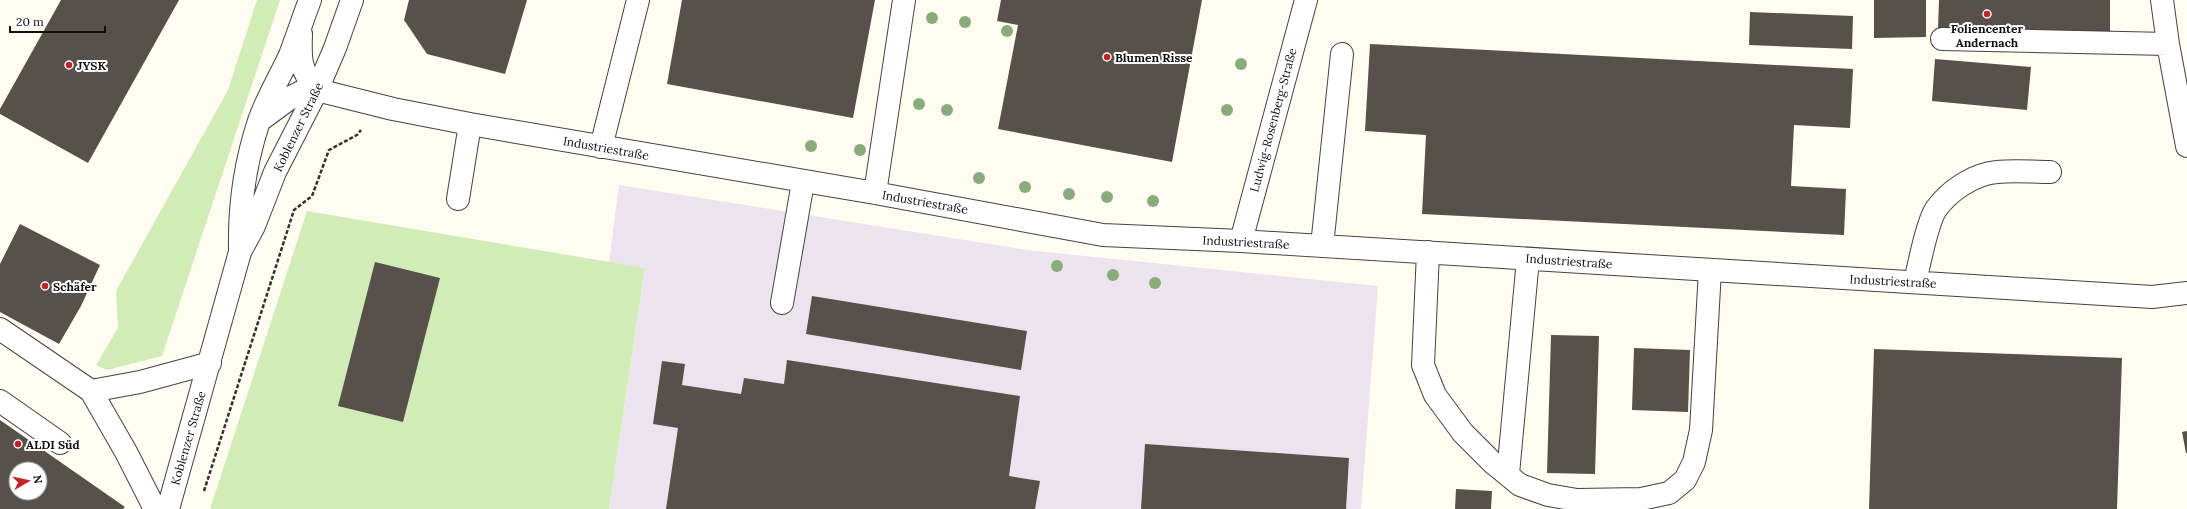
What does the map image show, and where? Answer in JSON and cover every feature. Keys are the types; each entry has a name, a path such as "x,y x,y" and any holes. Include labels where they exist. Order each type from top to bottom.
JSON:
{"street":[{"name":"Koblenzer Straße","path":"240,252 239,220 245,174 259,121 290,54 310,0"},
{"name":"Koblenzer Straße","path":"168,509 240,252 254,226 275,172 317,90 335,48 352,0"},
{"path":"601,147 638,0"},
{"path":"875,193 904,0"},
{"name":"Ludwig-Rosenberg-Straße","path":"1241,241 1306,0"},
{"path":"2162,0 2168,44 2187,146"},
{"path":"302,21 300,55 303,70 317,90"},
{"path":"1942,39 2168,44"},
{"path":"1322,246 1342,54"},
{"name":"Industriestraße","path":"259,121 293,96 303,91 317,90 366,103 470,124 803,182 875,193 1103,235 1241,241 1428,252 2152,297 2187,293"},
{"path":"458,199 470,124"},
{"path":"1915,282 1924,243 1936,210 1952,192 1971,179 1996,172 2050,172"},
{"path":"782,303 803,182"},
{"path":"1428,252 1423,365 1435,395 1463,433 1520,485 1548,495 1577,500 1641,499 1669,493 1685,480 1694,462 1701,430 1710,270"},
{"path":"1508,474 1528,259"},
{"path":"0,330 91,391 126,452 155,509"},
{"path":"91,391 140,382 210,363"},
{"path":"0,401 60,443"}],"path":[{"path":"202,497 294,210 312,196 329,150 357,135 362,128 366,103"}],"shaded area":[{"path":"619,185 1027,250 1378,286 1361,509 609,509 645,269 609,263"}],"green space":[{"path":"257,0 280,0 162,356 107,370 96,365 118,328 116,291 228,90"},
{"path":"307,211 645,268 609,509 210,509"}],"building":[{"path":"61,0 179,0 88,163 0,114 0,109"},
{"path":"409,0 527,0 505,74 427,54 404,20"},
{"path":"682,0 875,0 853,118 667,84"},
{"path":"1001,0 1202,0 1172,162 998,129 1018,25 997,21"},
{"path":"1874,0 1926,0 1926,37 1874,38"},
{"path":"1939,0 2110,0 2110,32 1938,28"},
{"path":"1750,12 1853,16 1852,49 1749,45"},
{"path":"1370,44 1853,69 1850,128 1794,125 1791,186 1846,189 1844,235 1422,214 1426,135 1365,131"},
{"path":"1935,59 2031,67 2027,110 1932,101"},
{"name":"Schäfer","path":"20,224 100,265 81,306 59,344 0,312 0,264"},
{"path":"375,262 440,278 403,422 338,406"},
{"path":"812,296 1027,331 1021,370 806,334"},
{"path":"1551,335 1599,336 1595,474 1547,473"},
{"path":"1634,348 1690,350 1688,412 1632,410"},
{"path":"1874,349 2122,358 2117,509 1869,509"},
{"path":"787,360 1020,396 1009,476 1040,481 1035,509 666,509 678,428 653,424 662,361 685,364 682,385 741,394 744,378 784,384"},
{"name":"ALDI Süd","path":"0,420 125,507 123,509 0,509"},
{"path":"2187,431 2187,453 2186,453 2182,432"},
{"path":"1145,444 1349,458 1346,509 1141,509"},
{"path":"1456,489 1492,491 1491,509 1455,509"}],"place":[{"name":"Foliencenter Andernach","path":"1987,14"},
{"name":"Blumen Risse","path":"1107,57"},
{"name":"JYSK","path":"69,65"},
{"name":"Schäfer","path":"45,286"},
{"name":"ALDI Süd","path":"18,444"}]}
